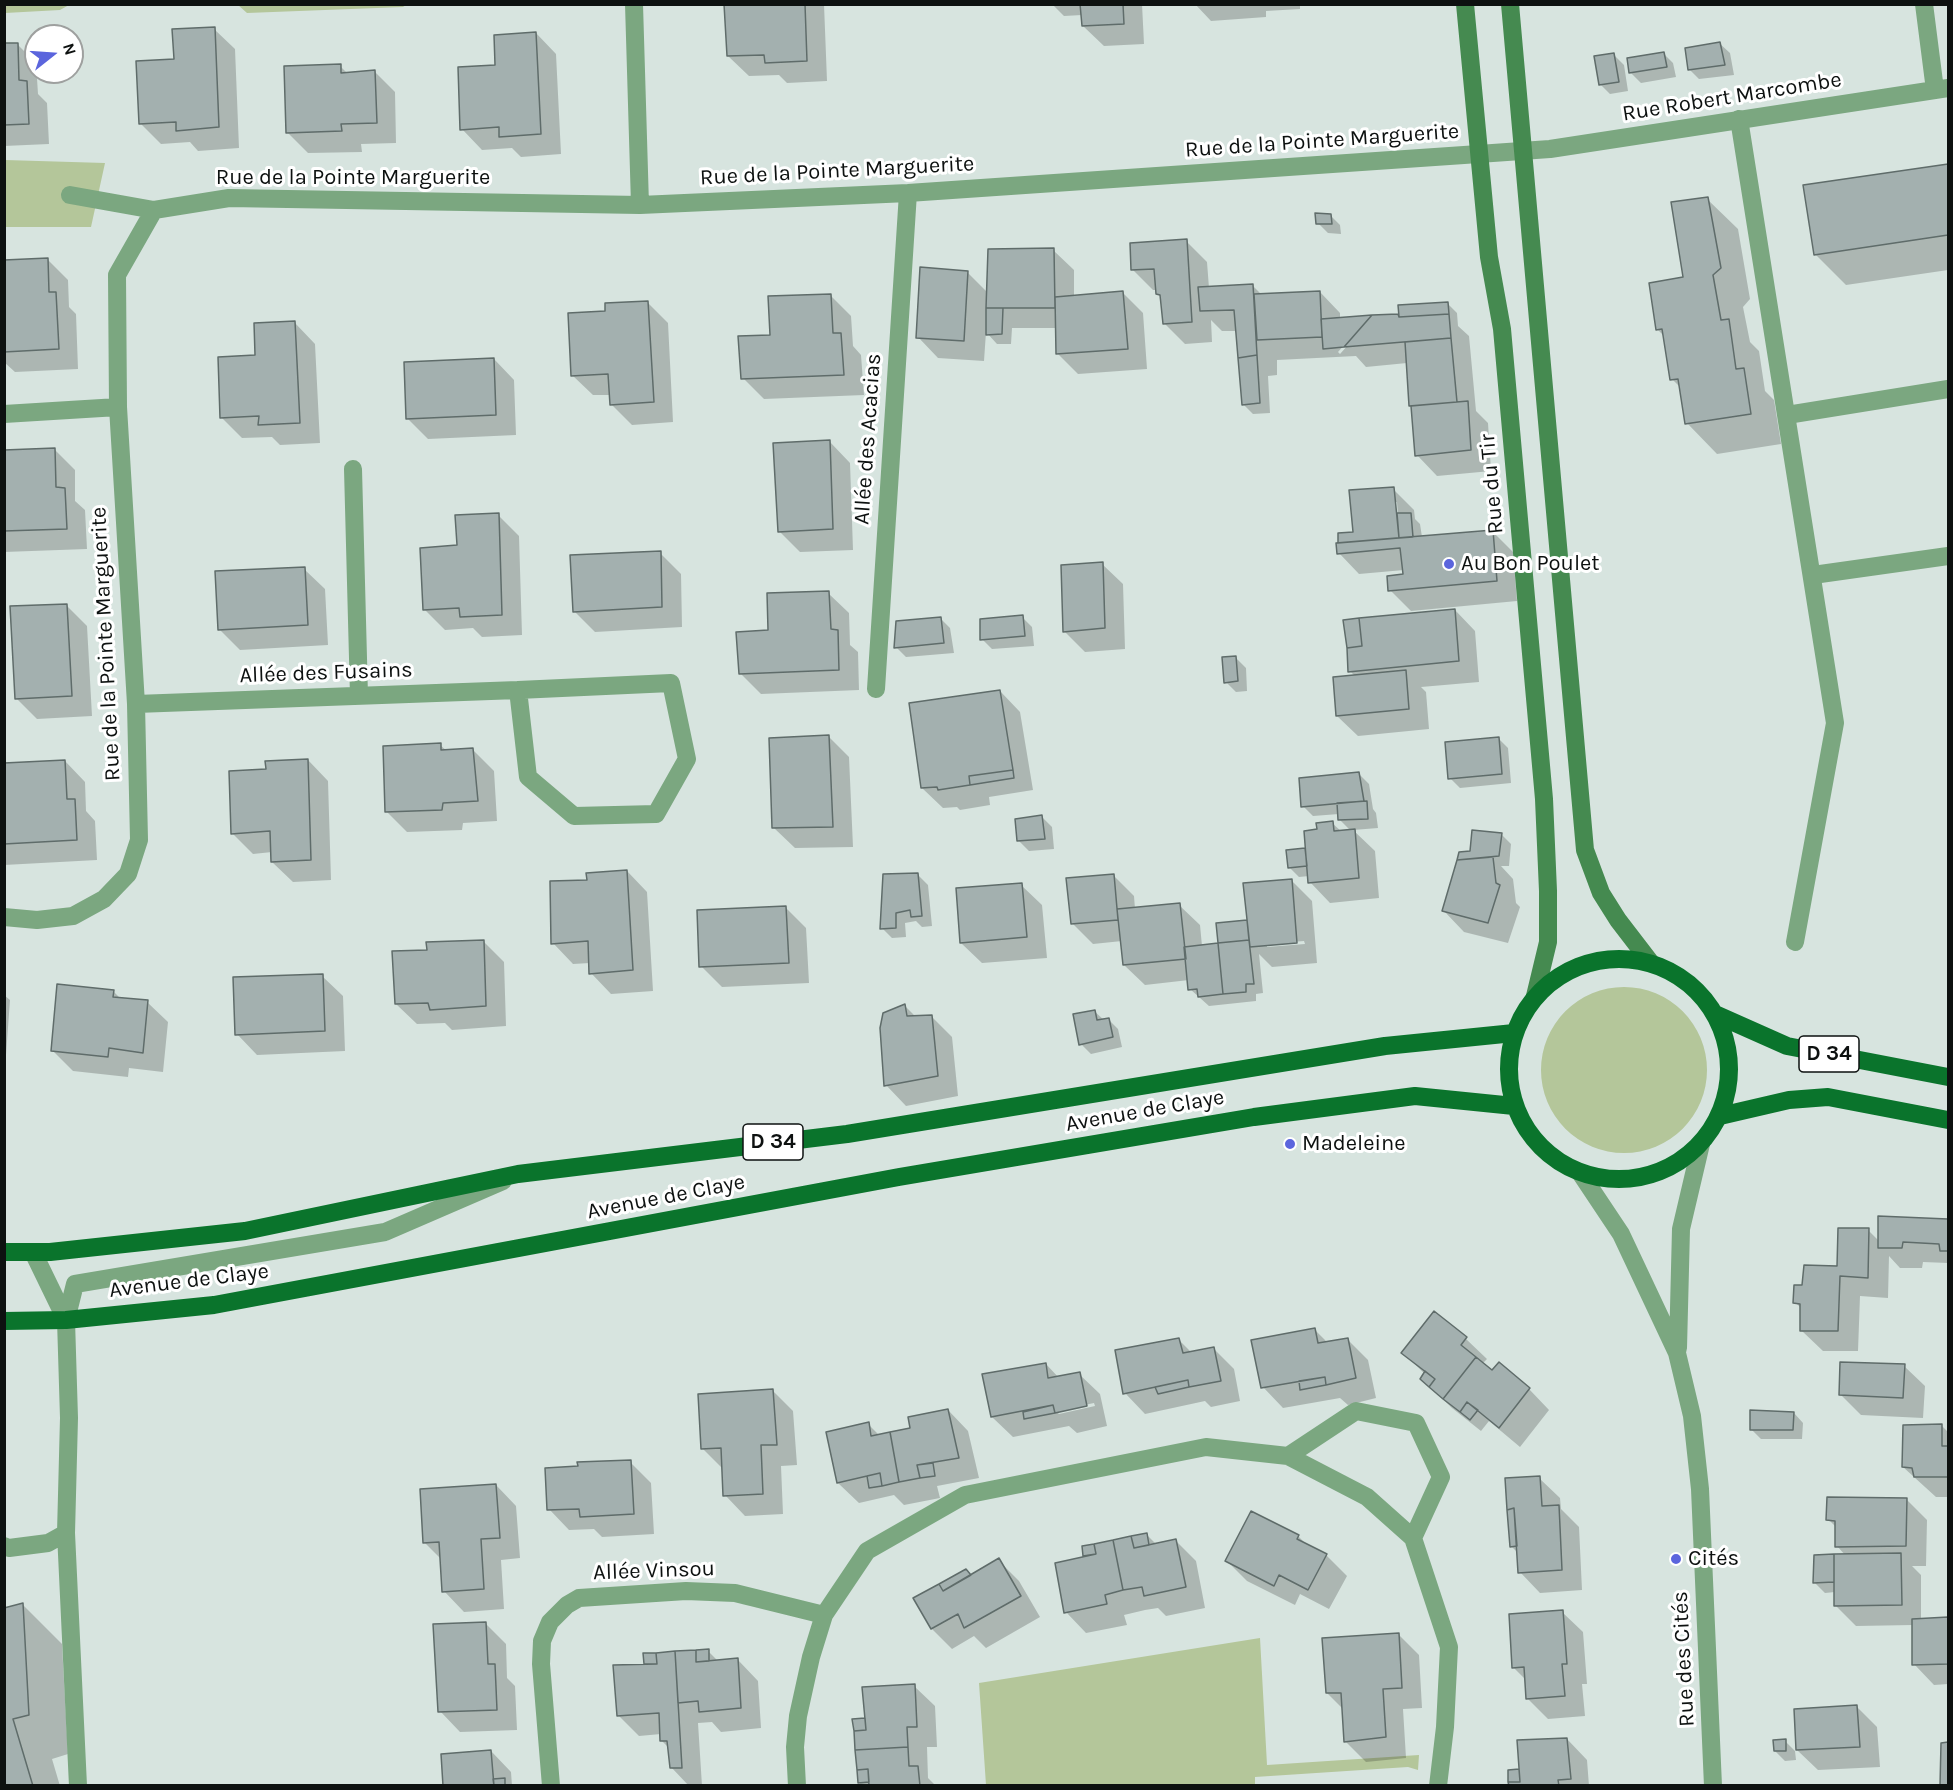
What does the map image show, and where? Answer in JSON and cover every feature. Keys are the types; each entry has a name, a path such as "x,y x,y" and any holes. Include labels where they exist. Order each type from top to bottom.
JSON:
{"main road":[{"name":"Rue du Tir","path":"1465,4 1489,257 1502,329 1544,799 1548,942 1535,996"},
{"path":"1510,4 1585,850 1601,893 1618,920 1651,963"},
{"path":"1609,959 1651,963 1687,982 1715,1014 1727,1047 1729,1082 1719,1116 1701,1144 1667,1170 1625,1180 1581,1174 1540,1148 1514,1106 1508,1082 1509,1057 1514,1033 1535,996 1568,970 1609,959"},
{"name":"D 34","path":"1715,1014 1787,1046 1948,1077"},
{"name":"Avenue de Claye","path":"4,1252 50,1252 245,1231 518,1174 847,1134 1385,1046 1514,1033"},
{"name":"Avenue de Claye","path":"4,1321 66,1320 214,1305 899,1177 1254,1117 1415,1096 1514,1106"},
{"name":"D 34","path":"1719,1116 1790,1100 1828,1097 1948,1120"}],"street":[{"path":"634,4 640,205"},
{"path":"1924,4 1942,89"},
{"name":"Rue Robert Marcombe","path":"1522,150 1550,149 1942,89"},
{"path":"1738,119 1835,723 1795,942"},
{"name":"Rue de la Pointe Marguerite","path":"70,195 154,210 229,198 640,205 908,193 1522,150"},
{"name":"Allée des Acacias","path":"876,689 908,193"},
{"name":"Rue de la Pointe Marguerite","path":"4,917 37,920 74,916 105,899 128,874 139,840 135,704 118,407 117,274 154,210"},
{"path":"1786,415 1948,389"},
{"path":"4,414 118,407"},
{"path":"353,469 359,696"},
{"path":"1813,575 1948,556"},
{"name":"Allée des Fusains","path":"135,704 671,683 687,759 656,814 574,816 528,777 518,690"},
{"name":"Rue des Cités","path":"1677,1353 1681,1229 1701,1144"},
{"path":"78,1785 66,1533 69,1418 66,1320 75,1284 385,1232 518,1174"},
{"name":"Rue des Cités","path":"1581,1174 1621,1234 1677,1353 1692,1416 1700,1489 1713,1785"},
{"path":"33,1252 66,1320"},
{"path":"1288,1456 1356,1411 1416,1423 1441,1478 1413,1538"},
{"path":"797,1785 795,1747 798,1716 811,1657 824,1615 867,1551 965,1495 1206,1447 1288,1456 1367,1497 1413,1538 1449,1647 1445,1727 1438,1785"},
{"path":"4,1546 9,1548 48,1543 66,1533"},
{"name":"Allée Vinsou","path":"551,1785 541,1664 542,1641 550,1622 567,1605 579,1598 686,1591 735,1593 824,1615"}],"green space":[{"path":"4,5 69,5 60,10 5,13"},
{"path":"238,5 406,5 403,7 247,13"},
{"path":"5,160 105,163 91,227 5,227"},
{"path":"1624,987 1656,993 1683,1011 1701,1038 1707,1070 1701,1102 1683,1129 1656,1147 1624,1153 1592,1147 1565,1129 1547,1102 1541,1070 1547,1038 1565,1011 1592,993"},
{"path":"1260,1638 1267,1765 1419,1755 1418,1770 1408,1767 1255,1777 1255,1786 986,1785 979,1683"}],"building":[{"path":"724,4 805,4 807,61 765,63 764,55 727,56"},
{"path":"1080,4 1123,4 1124,24 1082,26"},
{"path":"215,27 219,127 176,131 176,122 139,124 136,61 174,59 172,29"},
{"path":"536,32 541,134 499,137 499,127 460,130 458,67 495,65 494,35"},
{"path":"1720,42 1725,65 1688,70 1685,48"},
{"path":"4,43 18,43 19,80 27,84 29,124 4,125"},
{"path":"1664,52 1667,67 1629,73 1627,58"},
{"path":"1614,53 1619,82 1599,85 1594,56"},
{"path":"341,64 341,73 375,70 377,123 341,124 342,131 286,133 284,66"},
{"path":"1948,164 1948,235 1814,255 1803,185"},
{"path":"1708,197 1721,268 1713,275 1721,320 1729,319 1736,369 1744,368 1751,414 1685,424 1678,379 1670,380 1662,329 1656,330 1649,283 1683,277 1671,202"},
{"path":"1315,213 1331,214 1332,224 1316,224"},
{"path":"1187,239 1192,322 1163,324 1160,295 1156,294 1154,269 1131,270 1130,243"},
{"path":"1054,248 1055,308 986,308 988,249"},
{"path":"48,258 49,292 56,292 59,349 4,352 4,260"},
{"path":"920,267 968,271 964,341 916,338"},
{"path":"1253,284 1257,355 1238,358 1234,310 1200,311 1198,287"},
{"path":"1123,291 1128,349 1056,354 1055,297"},
{"path":"1320,291 1322,337 1257,340 1254,294"},
{"path":"831,294 833,333 841,333 844,375 741,379 738,336 770,335 768,296"},
{"path":"648,301 654,402 610,405 608,374 571,376 568,313 605,311 605,303"},
{"path":"1448,302 1449,314 1399,317 1398,305"},
{"path":"986,308 1003,308 1002,334 986,335"},
{"path":"1398,314 1399,317 1449,314 1451,338 1344,347 1372,315"},
{"path":"1372,315 1344,347 1323,349 1321,319"},
{"path":"295,321 300,423 258,425 259,416 220,418 218,357 255,355 254,323"},
{"path":"1451,338 1457,402 1409,406 1405,342"},
{"path":"1257,355 1260,403 1242,405 1238,358"},
{"path":"494,358 496,415 406,419 404,362"},
{"path":"1468,401 1471,450 1415,456 1411,406"},
{"path":"830,440 833,529 778,532 773,443"},
{"path":"55,448 56,487 65,488 67,529 4,531 4,450"},
{"path":"1394,487 1399,538 1338,543 1338,533 1353,532 1349,490"},
{"path":"499,513 502,615 460,617 459,608 423,610 420,548 457,545 455,515"},
{"path":"1397,513 1411,513 1413,537 1399,538"},
{"name":"Au Bon Poulet","path":"1493,530 1497,581 1388,591 1387,576 1403,574 1400,548 1337,554 1336,543"},
{"path":"661,551 662,607 573,612 570,555"},
{"path":"1103,562 1105,628 1063,632 1061,565"},
{"path":"305,567 308,625 218,630 215,571"},
{"path":"829,591 831,629 838,630 839,670 739,674 736,632 768,630 767,593"},
{"path":"67,604 72,696 15,699 10,606"},
{"path":"1455,609 1459,661 1348,672 1347,648 1362,646 1359,618"},
{"path":"1023,615 1025,636 980,640 980,619"},
{"path":"941,617 944,643 894,648 896,621"},
{"path":"1359,618 1362,646 1347,648 1343,620"},
{"path":"1236,656 1238,681 1224,683 1222,657"},
{"path":"1406,670 1409,709 1336,716 1333,677"},
{"path":"1000,690 1013,770 969,776 970,785 938,790 937,787 921,788 909,703"},
{"path":"829,735 833,827 772,828 769,738"},
{"path":"1499,737 1502,774 1448,779 1445,742"},
{"path":"441,743 441,750 473,748 478,801 443,803 442,810 385,812 383,746"},
{"path":"308,759 311,860 271,862 270,831 231,834 229,771 266,769 265,761"},
{"path":"65,760 67,799 75,799 77,840 4,844 4,763"},
{"path":"1013,770 1014,778 970,785 969,776"},
{"path":"1359,772 1364,801 1301,807 1299,778"},
{"path":"1367,801 1368,819 1338,820 1337,803"},
{"path":"1042,815 1045,839 1017,841 1015,819"},
{"path":"1333,821 1334,831 1355,829 1359,878 1308,883 1304,831 1317,829 1316,823"},
{"path":"1472,830 1502,833 1499,856 1457,860 1459,852 1470,851"},
{"path":"1305,848 1307,866 1288,868 1286,850"},
{"path":"1493,857 1496,883 1500,885 1488,923 1442,911 1457,860"},
{"path":"627,870 633,970 589,974 588,941 551,944 550,881 587,880 586,873"},
{"path":"918,873 922,916 911,917 910,910 896,913 896,928 880,929 883,874"},
{"path":"1114,874 1118,920 1071,924 1066,878"},
{"path":"1292,879 1297,943 1250,947 1243,883"},
{"path":"1022,883 1027,937 960,943 956,888"},
{"path":"1180,903 1186,959 1123,965 1117,909"},
{"path":"786,906 789,963 699,967 697,910"},
{"path":"1247,920 1249,940 1218,943 1216,923"},
{"path":"484,940 486,1006 430,1010 428,1003 395,1004 392,951 427,950 426,942"},
{"path":"1249,940 1254,984 1246,984 1246,992 1223,994 1218,943"},
{"path":"1218,943 1223,994 1198,997 1197,989 1188,990 1184,947"},
{"path":"323,974 325,1031 235,1035 233,977"},
{"path":"57,984 114,990 113,997 148,1000 143,1053 109,1048 108,1057 51,1051"},
{"path":"905,1004 907,1016 932,1015 938,1076 884,1086 880,1028 883,1013"},
{"path":"1095,1010 1097,1020 1109,1018 1113,1037 1079,1045 1073,1014"},
{"path":"1878,1216 1948,1219 1948,1251 1940,1251 1939,1244 1903,1242 1902,1248 1878,1248"},
{"path":"1838,1228 1869,1228 1868,1278 1840,1276 1838,1331 1800,1331 1800,1304 1793,1303 1794,1285 1802,1285 1804,1265 1837,1266"},
{"path":"1434,1311 1467,1337 1461,1345 1476,1357 1443,1399 1429,1387 1435,1379 1401,1353"},
{"path":"1315,1328 1318,1343 1348,1338 1356,1378 1326,1385 1325,1377 1261,1388 1251,1340"},
{"path":"1179,1338 1183,1353 1214,1347 1221,1381 1189,1387 1188,1380 1123,1394 1115,1350"},
{"path":"1476,1357 1492,1370 1499,1362 1530,1388 1499,1428 1467,1402 1460,1412 1443,1399"},
{"path":"1840,1362 1905,1364 1903,1398 1839,1395"},
{"path":"1046,1363 1048,1378 1080,1372 1087,1406 1055,1413 1053,1405 991,1417 982,1374"},
{"path":"1425,1371 1435,1379 1429,1387 1420,1379"},
{"path":"1325,1377 1326,1385 1300,1390 1299,1381"},
{"path":"1188,1380 1189,1387 1158,1394 1155,1387"},
{"path":"773,1389 777,1445 761,1445 763,1494 723,1496 721,1448 701,1449 698,1394"},
{"path":"1467,1402 1478,1410 1470,1420 1460,1412"},
{"path":"1053,1405 1055,1413 1024,1419 1023,1412"},
{"path":"948,1409 959,1458 917,1465 920,1478 899,1482 890,1432 910,1428 908,1417"},
{"path":"1750,1410 1794,1412 1793,1430 1750,1430"},
{"path":"869,1422 871,1436 890,1432 899,1482 882,1486 880,1473 837,1483 826,1432"},
{"path":"1942,1424 1942,1446 1948,1446 1948,1477 1914,1477 1912,1468 1902,1467 1903,1425"},
{"path":"631,1460 634,1514 580,1517 579,1509 547,1510 545,1468 578,1466 577,1462"},
{"path":"933,1463 935,1476 920,1478 917,1465"},
{"path":"880,1473 882,1486 869,1488 867,1476"},
{"path":"1540,1476 1542,1506 1559,1505 1562,1570 1518,1573 1514,1508 1507,1510 1505,1478"},
{"path":"496,1484 500,1538 481,1539 484,1589 442,1592 439,1542 423,1543 420,1489"},
{"path":"1827,1497 1907,1498 1906,1546 1835,1547 1835,1521 1826,1520"},
{"path":"1514,1508 1517,1546 1510,1547 1507,1510"},
{"path":"1251,1511 1299,1535 1297,1539 1327,1554 1308,1590 1279,1575 1274,1586 1225,1561"},
{"path":"1147,1533 1149,1545 1134,1548 1131,1536"},
{"path":"1131,1536 1134,1548 1176,1539 1186,1587 1144,1596 1142,1587 1123,1590 1113,1540"},
{"path":"1113,1540 1123,1590 1105,1595 1107,1604 1064,1613 1055,1563 1096,1554 1094,1544"},
{"path":"1094,1544 1096,1554 1083,1556 1082,1546"},
{"path":"1901,1553 1902,1605 1834,1606 1834,1554"},
{"path":"1834,1554 1834,1582 1813,1583 1814,1555"},
{"path":"999,1558 1021,1596 964,1628 958,1614 931,1629 913,1598 939,1584 943,1591"},
{"path":"966,1569 971,1575 943,1591 939,1584"},
{"path":"23,1603 29,1715 13,1719 33,1786 4,1786 4,1608"},
{"path":"1563,1610 1567,1664 1562,1664 1565,1696 1526,1699 1524,1667 1512,1668 1509,1614"},
{"path":"1948,1617 1948,1664 1912,1665 1912,1619"},
{"path":"486,1622 488,1664 495,1664 497,1710 438,1712 433,1624"},
{"path":"1399,1633 1402,1688 1383,1689 1386,1737 1344,1742 1341,1693 1326,1693 1322,1638"},
{"path":"709,1649 709,1661 696,1662 696,1650"},
{"path":"696,1650 696,1662 738,1658 741,1708 699,1712 698,1701 678,1703 675,1651"},
{"path":"675,1651 682,1768 670,1768 667,1741 660,1741 659,1713 617,1716 613,1665 657,1664 656,1653"},
{"path":"643,1653 656,1653 657,1664 644,1664"},
{"path":"915,1684 917,1727 907,1727 908,1747 855,1750 854,1731 866,1730 862,1687"},
{"path":"1857,1705 1860,1747 1796,1750 1794,1709"},
{"path":"865,1718 866,1730 854,1731 852,1719"},
{"path":"1567,1738 1571,1779 1558,1780 1559,1786 1509,1786 1508,1782 1520,1782 1517,1740"},
{"path":"1786,1739 1786,1751 1774,1751 1773,1740"},
{"path":"1948,1742 1948,1786 1940,1786 1941,1743"},
{"path":"908,1747 909,1766 918,1766 920,1786 869,1786 868,1769 857,1770 855,1750"},
{"path":"491,1750 494,1786 443,1786 441,1754"},
{"path":"868,1769 869,1782 858,1783 857,1770"},
{"path":"1519,1769 1520,1782 1508,1782 1508,1770"},
{"path":"505,1778 505,1786 494,1786 493,1779"}],"place":[{"name":"Au Bon Poulet","path":"1449,564"},
{"name":"Madeleine","path":"1290,1144"},
{"name":"Cités","path":"1676,1559"}]}
